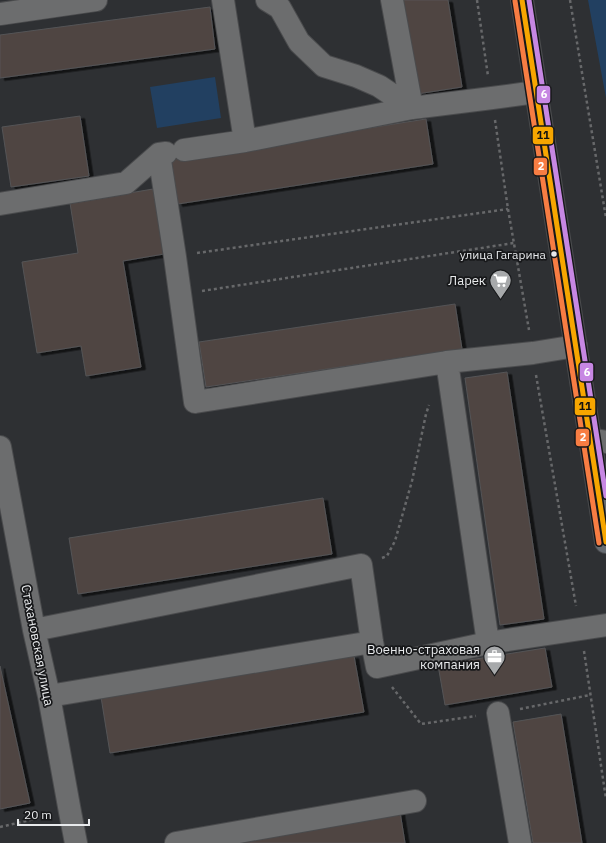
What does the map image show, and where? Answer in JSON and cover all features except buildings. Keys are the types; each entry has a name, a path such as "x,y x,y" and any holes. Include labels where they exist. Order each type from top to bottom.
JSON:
{"main road":[{"path":"522,0 576,346 598,440 606,542"}],"street":[{"path":"11,8 96,0"},
{"path":"223,0 245,141"},
{"path":"267,0 280,8 299,42 324,66 356,76 379,86 412,108"},
{"path":"392,0 412,108"},
{"path":"0,204 126,183 170,153 245,141 412,108 536,92"},
{"path":"170,153 175,257 195,402 447,362 533,353 576,346"},
{"path":"447,362 488,643"},
{"name":"Стахановская улица","path":"0,447 76,843"},
{"path":"34,630 361,565 377,667 488,643 606,625"},
{"path":"49,696 372,642"},
{"path":"498,713 520,843"},
{"path":"176,843 415,801"}],"path":[{"path":"477,0 508,210 580,630 606,798"},
{"path":"570,0 606,218"},
{"path":"175,257 508,210"},
{"path":"180,294 514,243"},
{"path":"361,565 387,556 395,541 412,481 426,414 432,399"},
{"path":"377,667 421,724 498,713 590,695"},
{"path":"0,827 70,812"}],"shaded area":[{"path":"588,0 606,0 606,98"},
{"path":"215,77 221,118 157,128 150,87"}],"transit line":[{"name":"11","path":"522,0 606,542"},
{"name":"6","path":"529,0 606,496"},
{"name":"2","path":"515,1 599,543"}],"place":[{"name":"улица Гагарина","path":"554,254"},
{"name":"Ларек","path":"501,300"},
{"name":"Военно-страховая компания","path":"495,676"}]}
